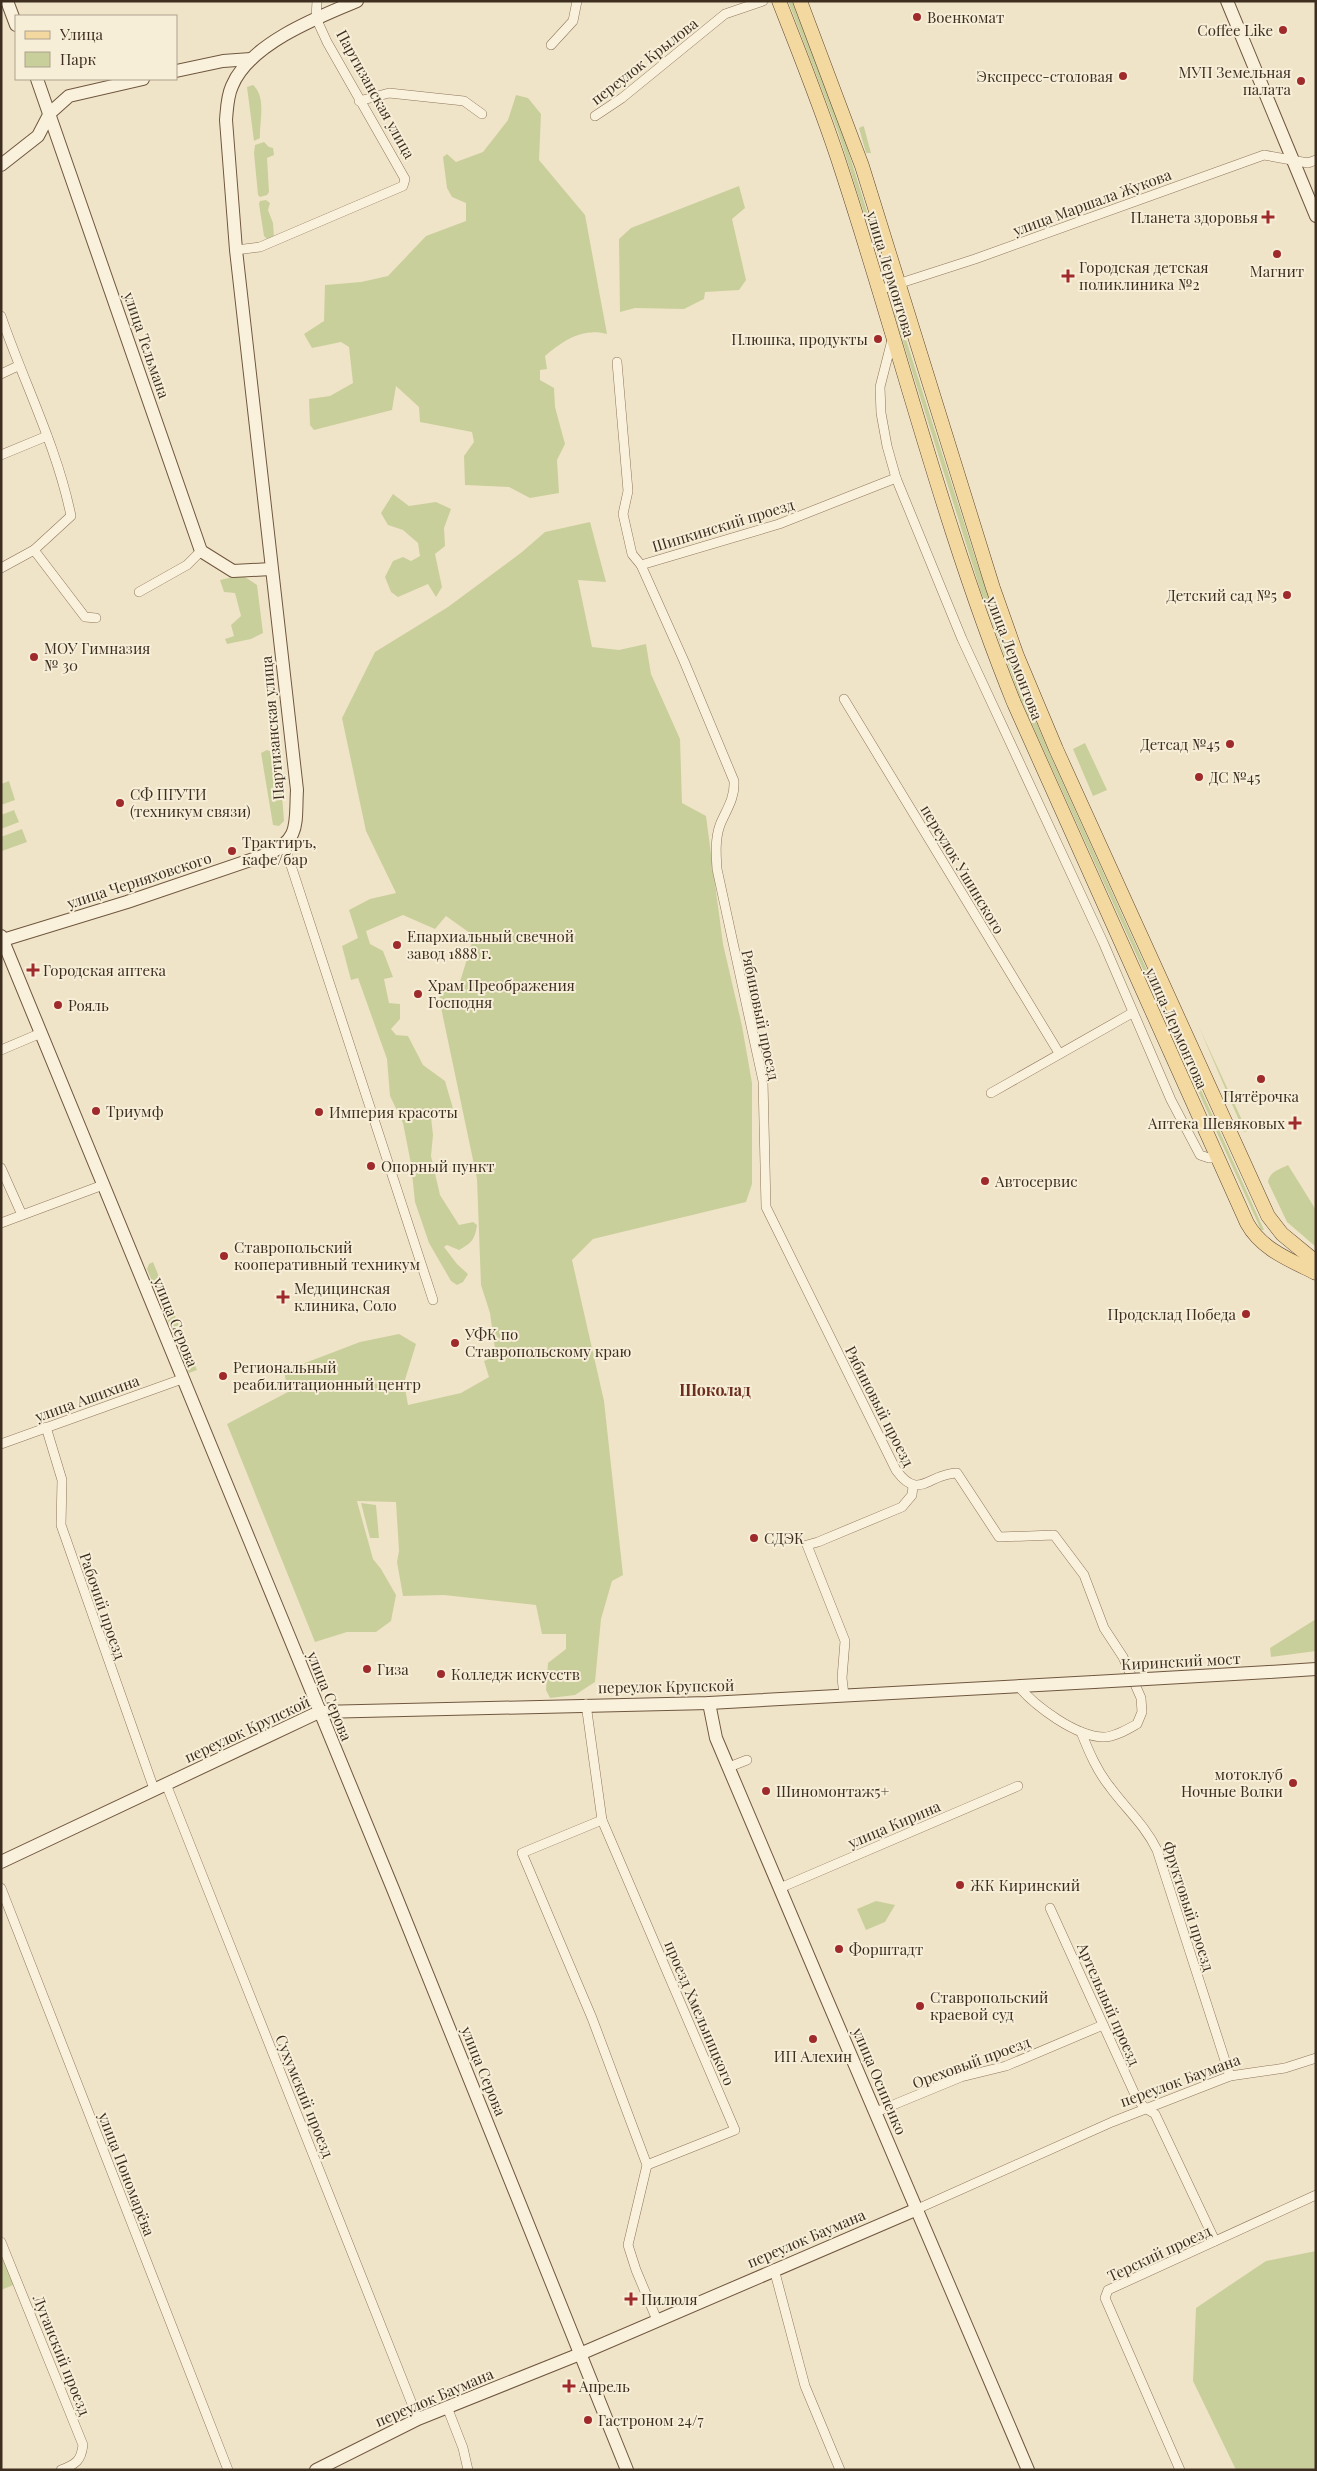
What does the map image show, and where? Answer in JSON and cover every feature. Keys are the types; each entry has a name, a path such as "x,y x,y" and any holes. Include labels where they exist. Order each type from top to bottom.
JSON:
{"main road":[{"name":"улица Лермонтова","path":"779,1 830,135 963,563 998,664 1036,755 1247,1223 1254,1235 1263,1244 1316,1273"},
{"name":"улица Лермонтова","path":"800,1 849,126 993,588 1020,664 1060,758 1268,1216 1282,1234 1316,1262"},
{"path":"1247,1223 1259,1235 1264,1235 1268,1230 1268,1216"}],"street":[{"path":"7,1 15,22"},
{"path":"316,1 316,18"},
{"name":"Партизанская улица","path":"285,847 295,831 297,790 236,250 226,120 232,85 251,59 262,50 316,18 357,1"},
{"path":"550,45 573,21 577,1"},
{"name":"переулок Крылова","path":"594,116 622,98 725,14 763,1"},
{"path":"1228,1 1316,216"},
{"name":"Партизанская улица","path":"236,250 260,247 403,186 405,179 359,101 316,18"},
{"path":"178,71 223,61 251,59"},
{"name":"улица Тельмана","path":"37,80 201,551"},
{"path":"1,165 38,136 50,113 69,96 139,80"},
{"path":"359,101 389,93 464,101 482,114"},
{"name":"улица Маршала Жукова","path":"879,290 983,256 1264,155 1308,163 1316,160"},
{"path":"1,316 18,366 64,480 71,516 34,550 1,568"},
{"path":"893,336 880,386 884,430 896,478 962,639 1103,942 1170,1100 1200,1155 1218,1158"},
{"name":"Шипкинский проезд","path":"617,362 628,490 624,514 632,554 641,565 779,524 896,478"},
{"path":"1,374 18,366"},
{"path":"1,455 47,436"},
{"path":"34,550 75,607 85,617 96,618"},
{"path":"139,592 187,566 201,551 233,571 271,569"},
{"name":"Рябиновый проезд","path":"641,565 684,661 734,781 735,794 719,826 716,842 717,868 763,1081 766,1207 903,1481 913,1486 923,1485 950,1473 957,1473 999,1537 1054,1535 1084,1575 1104,1628 1123,1656 1141,1698 1142,1712 1137,1724 1105,1737 1081,1732 1030,1700 1018,1686"},
{"name":"переулок Ушинского","path":"844,699 1059,1053"},
{"path":"285,847 433,1300"},
{"name":"улица Черняховского","path":"2,939 145,897 285,847"},
{"name":"улица Серова","path":"2,939 515,2189 627,2470"},
{"path":"991,1093 1132,1012"},
{"path":"1,1050 41,1033"},
{"path":"1,1168 22,1215"},
{"path":"1,1224 103,1185"},
{"name":"улица Ашихина","path":"1,1444 182,1379"},
{"name":"Рабочий проезд","path":"46,1428 62,1480 61,1526 160,1787"},
{"name":"Рябиновый проезд","path":"844,1695 842,1678 845,1641 807,1545 902,1507 912,1496 913,1486"},
{"name":"Киринский мост","path":"1094,1682 1316,1669"},
{"name":"переулок Крупской","path":"1,1862 319,1712 586,1704 709,1703 1094,1682"},
{"name":"улица Осипенко","path":"709,1703 716,1738 876,2112 915,2210 1028,2470"},
{"name":"проезд Хмельницкого","path":"586,1704 602,1820 735,2130 647,2166"},
{"name":"Фруктовый проезд","path":"1081,1732 1091,1758 1110,1787 1149,1832 1157,1850 1230,2076"},
{"path":"729,1767 747,1760"},
{"name":"улица Кирина","path":"780,1888 1018,1786"},
{"name":"Сухумский проезд","path":"160,1787 418,2419"},
{"path":"602,1820 522,1853 592,2018 647,2166 628,2245 636,2270 657,2320"},
{"name":"улица Пономарёва","path":"1,1888 228,2470"},
{"name":"Артельный проезд","path":"1050,1908 1137,2099 1145,2108 1155,2114 1215,2241"},
{"name":"Ореховый проезд","path":"876,2112 961,2077 1006,2066 1103,2025"},
{"name":"переулок Баумана","path":"316,2470 418,2419 580,2354 915,2210 1145,2108 1230,2076 1285,2068 1316,2058"},
{"name":"Терский проезд","path":"1180,2470 1105,2298 1108,2290 1316,2195"},
{"name":"Луганский проезд","path":"1,2242 83,2445 82,2457 77,2463 61,2470"},
{"path":"774,2269 805,2386 840,2470"},
{"path":"447,2407 463,2448 468,2470"}],"green space":[{"path":"788,1 792,1 842,131 888,279 886,282 838,132"},
{"path":"253,85 260,96 261,103 260,138 254,141 247,87"},
{"path":"516,95 528,98 541,114 539,160 585,215 607,334 590,332 581,334 558,345 545,356 547,369 540,370 540,380 554,388 555,407 565,444 557,460 559,493 530,498 509,487 465,485 464,456 474,442 472,432 420,422 419,407 396,386 392,410 314,430 310,425 309,399 330,396 353,383 349,347 341,342 312,348 304,334 324,321 325,285 361,282 388,276 426,236 466,221 466,203 452,197 447,188 443,157 447,154 456,162 483,152 508,120"},
{"path":"863,126 871,153 866,153 859,128"},
{"path":"264,142 273,148 274,155 267,158 269,192 267,195 260,197 258,195 254,153 255,145"},
{"path":"739,186 745,208 732,219 746,280 739,290 705,292 704,299 684,309 635,308 620,312 619,239 631,228"},
{"path":"266,200 270,203 268,210 273,223 274,238 267,239 264,236 259,204 260,201"},
{"path":"897,311 973,551 1010,659 1048,750 1264,1230 1261,1230 1021,700 981,592 894,313"},
{"path":"393,494 409,506 436,502 451,509 444,528 445,546 435,554 442,587 436,597 428,584 398,597 391,592 385,577 393,561 403,557 411,561 420,556 418,543 403,530 388,525 381,513"},
{"path":"590,522 606,582 578,580 592,647 619,650 646,644 651,674 680,739 682,803 706,816 723,944 742,1026 752,1083 752,1184 746,1202 593,1239 572,1260 604,1401 623,1575 612,1581 601,1619 595,1682 575,1695 550,1698 546,1690 548,1663 566,1649 566,1634 542,1634 536,1605 444,1595 403,1596 397,1562 399,1551 396,1502 357,1501 373,1559 396,1595 391,1621 376,1632 347,1632 315,1642 227,1424 288,1392 284,1371 360,1342 399,1334 416,1344 404,1383 408,1405 461,1393 489,1377 484,1361 496,1356 490,1313 481,1285 477,1179 439,998 444,991 459,985 474,936 446,916 435,929 403,915 366,931 370,944 383,951 393,977 384,979 389,1003 400,1004 400,1019 391,1029 396,1035 408,1036 423,1065 445,1081 454,1112 431,1117 433,1135 431,1156 440,1195 459,1225 473,1222 477,1225 474,1237 467,1245 459,1250 447,1245 444,1247 457,1264 468,1274 463,1282 457,1285 451,1281 429,1243 415,1202 411,1164 403,1123 390,1096 387,1059 358,978 351,980 342,946 358,938 349,910 370,899 396,893 366,831 342,718 375,652 448,607 522,552 545,532"},
{"path":"233,574 242,575 257,585 263,633 251,639 227,644 225,639 234,636 231,625 241,616 235,593 224,592 220,580 229,578"},
{"path":"1085,743 1107,790 1093,796 1073,749"},
{"path":"267,750 279,755 284,821 279,826 273,825 261,753"},
{"path":"9,781 15,800 1,805 1,784"},
{"path":"14,810 19,822 1,829 1,815"},
{"path":"22,829 27,842 2,851 1,837"},
{"path":"1199,1027 1247,1131 1244,1132"},
{"path":"1288,1165 1316,1210 1316,1247 1287,1222 1268,1182 1273,1173"},
{"path":"153,1262 197,1370 189,1373 147,1269 149,1264"},
{"path":"361,1503 376,1505 379,1538 370,1538"},
{"path":"1316,1619 1316,1651 1271,1657 1270,1648"},
{"path":"876,1901 895,1905 885,1922 866,1930 857,1909"},
{"path":"1,2249 16,2284 1,2290"},
{"path":"1316,2251 1316,2470 1236,2470 1193,2381 1196,2308 1266,2261"}],"place":[{"name":"Военкомат","path":"917,17"},
{"name":"Coffee Like","path":"1283,30"},
{"name":"Экспресс-столовая","path":"1123,76"},
{"name":"МУП Земельная палата","path":"1301,81"},
{"name":"Планета здоровья","path":"1268,217"},
{"name":"Магнит","path":"1277,254"},
{"name":"Городская детская поликлиника №2","path":"1068,276"},
{"name":"Плюшка, продукты","path":"878,339"},
{"name":"Детский сад №5","path":"1287,595"},
{"name":"МОУ Гимназия № 30","path":"34,657"},
{"name":"Детсад №45","path":"1230,744"},
{"name":"ДС №45","path":"1199,777"},
{"name":"СФ ПГУТИ (техникум связи)","path":"120,803"},
{"name":"Трактиръ, кафе/бар","path":"232,851"},
{"name":"Епархиальный свечной завод 1888 г.","path":"397,945"},
{"name":"Городская аптека","path":"33,970"},
{"name":"Храм Преображения Господня","path":"418,994"},
{"name":"Рояль","path":"58,1005"},
{"name":"Пятёрочка","path":"1261,1079"},
{"name":"Триумф","path":"96,1111"},
{"name":"Империя красоты","path":"319,1112"},
{"name":"Аптека Шевяковых","path":"1295,1123"},
{"name":"Опорный пункт","path":"371,1166"},
{"name":"Автосервис","path":"985,1181"},
{"name":"Ставропольский кооперативный техникум","path":"224,1256"},
{"name":"Медицинская клиника, Соло","path":"283,1297"},
{"name":"Продсклад Победа","path":"1246,1314"},
{"name":"УФК по Ставропольскому краю","path":"455,1343"},
{"name":"Региональный реабилитационный центр","path":"223,1376"},
{"name":"СДЭК","path":"754,1538"},
{"name":"Гиза","path":"367,1669"},
{"name":"Колледж искусств","path":"441,1674"},
{"name":"мотоклуб Ночные Волки","path":"1293,1783"},
{"name":"Шиномонтаж5+","path":"766,1791"},
{"name":"ЖК Киринский","path":"960,1885"},
{"name":"Форштадт","path":"839,1949"},
{"name":"Ставропольский краевой суд","path":"920,2006"},
{"name":"ИП Алехин","path":"813,2039"},
{"name":"Пилюля","path":"631,2299"},
{"name":"Апрель","path":"569,2386"},
{"name":"Гастроном 24/7","path":"588,2420"}],"district":[{"name":"Шоколад","path":"715,1389"}]}
